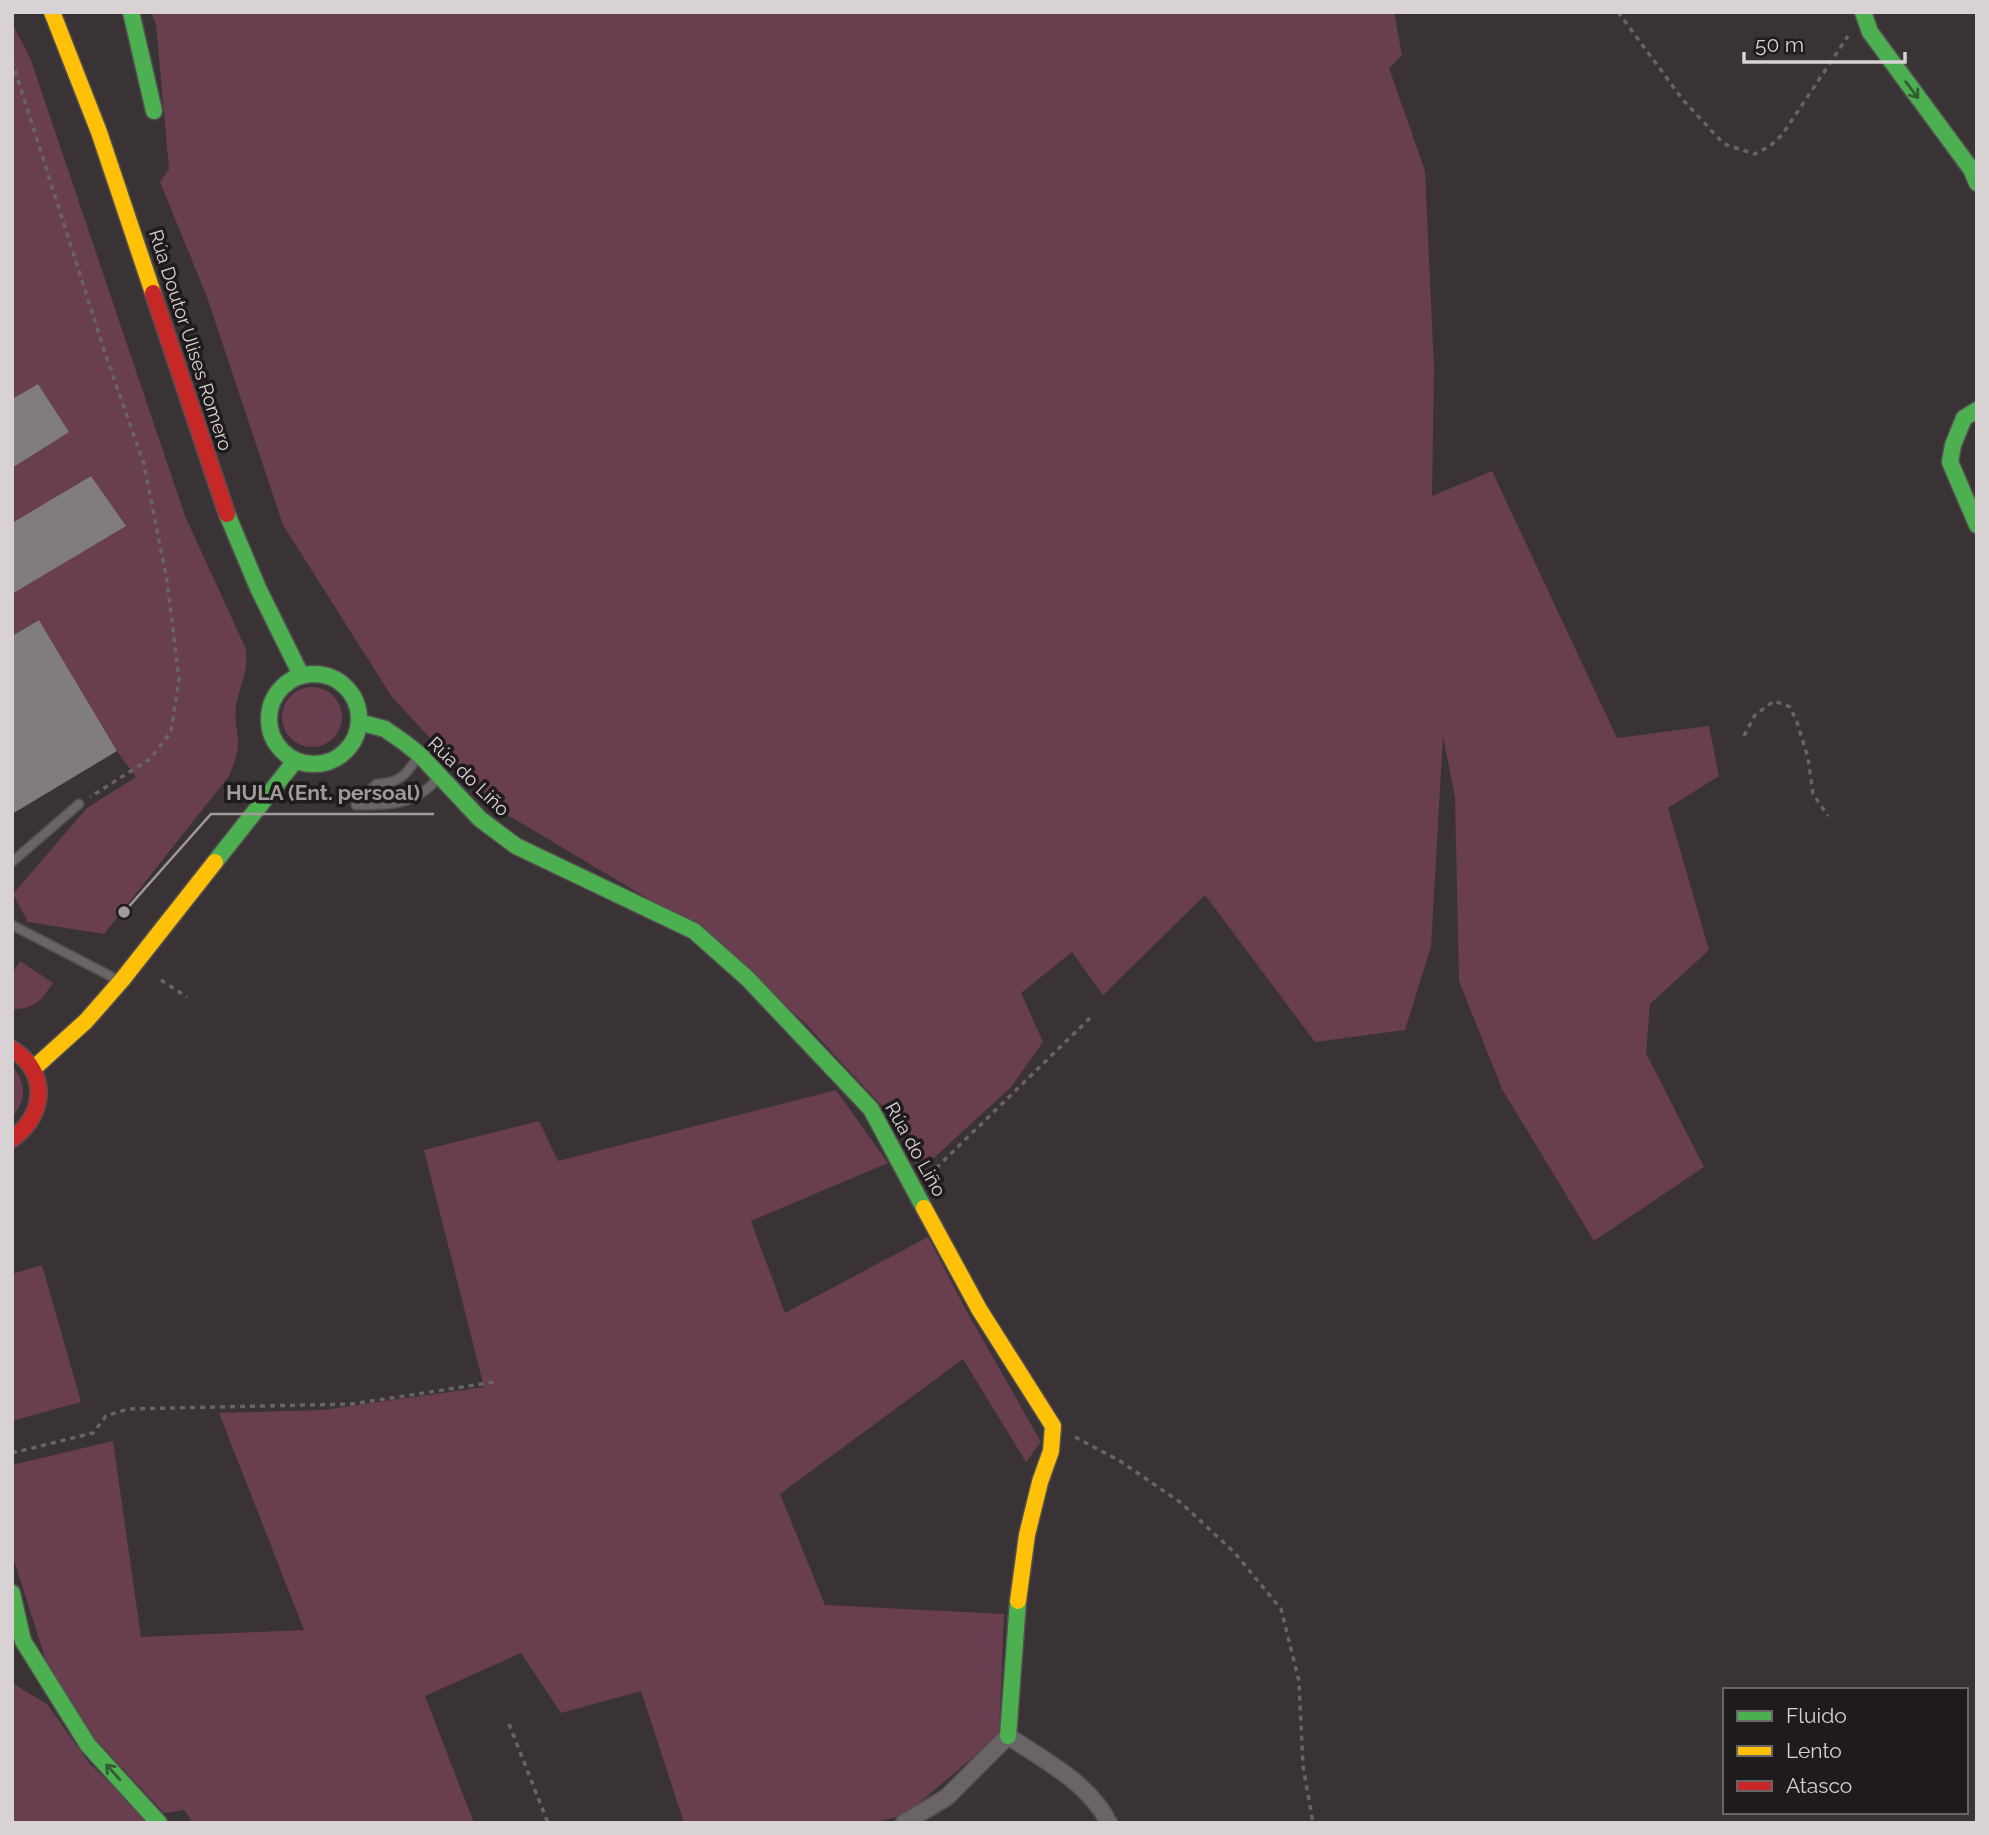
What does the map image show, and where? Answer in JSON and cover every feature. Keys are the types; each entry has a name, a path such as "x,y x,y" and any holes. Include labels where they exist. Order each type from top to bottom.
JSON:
{"street":[{"name":"Rúa Doutor Ulises Romero","path":"52,12 82,83 111,163 221,498 260,594 301,675"},
{"path":"131,12 154,111"},
{"path":"1863,12 1870,32 1971,169 1977,183"},
{"path":"1977,410 1965,418 1953,446 1950,462 1977,525"},
{"path":"301,675 326,675 347,688 354,698 359,722 352,743 337,759 309,765 295,761 274,743 268,716 272,702 289,681 301,675"},
{"name":"Rúa do Liño","path":"359,722 386,729 420,755 480,819 516,846 694,931 748,979 871,1109 979,1309 1053,1426"},
{"path":"34,1068 86,1021 121,981 295,761"},
{"path":"12,1049 18,1051 34,1068 40,1091 38,1108 29,1125 12,1139"},
{"path":"904,1823 947,1797 1008,1737 1019,1588 1027,1535 1051,1451 1053,1426"},
{"path":"12,1593 18,1644 88,1745 159,1823"},
{"path":"1008,1737 1069,1776 1102,1809 1109,1823"}],"lane":[{"path":"420,755 405,776 388,783 376,784 356,805 376,806 407,801 426,792 439,776"},
{"path":"12,862 79,804"},
{"path":"12,925 121,981"}],"path":[{"path":"1618,12 1683,100 1724,144 1755,154 1782,135 1844,38 1857,32 1870,32"},
{"path":"12,61 106,356 144,464 167,581 179,679 171,732 150,759 79,804"},
{"path":"1744,736 1755,715 1774,701 1790,707 1808,758 1813,794 1828,816"},
{"path":"161,980 187,997"},
{"path":"911,1184 933,1172 1090,1018"},
{"path":"12,1453 93,1433 106,1416 128,1409 352,1404 495,1382"},
{"path":"1053,1426 1120,1461 1180,1502 1234,1552 1281,1609 1299,1681 1303,1766 1313,1823"},
{"path":"509,1724 548,1823"}],"shaded area":[{"path":"151,12 1394,12 1402,55 1389,68 1425,171 1434,369 1432,496 1492,471 1617,738 1709,726 1719,776 1668,808 1709,950 1650,1004 1646,1053 1704,1167 1594,1241 1502,1089 1459,981 1455,797 1443,736 1431,947 1405,1030 1315,1042 1205,895 1103,995 1072,952 1021,993 1043,1042 1011,1087 920,1171 884,1108 804,1022 689,923 506,814 456,766 392,697 283,525 207,297 160,182 169,169 156,24"},
{"path":"12,23 31,60 185,516 245,647 246,656 236,711 238,748 229,776 104,934 28,922 13,894 87,808 136,777 117,751 39,620 12,636 12,594 125,525 91,476 12,523 12,468 68,432 38,384 12,399"},
{"path":"312,687 333,696 342,717 333,738 312,747 291,738 282,717 291,696"},
{"path":"20,961 53,983 37,1003 12,1009 12,974"},
{"path":"12,1066 20,1078 23,1092 20,1105 12,1117"},
{"path":"836,1090 888,1163 751,1221 785,1313 928,1237 1041,1442 1026,1462 963,1359 780,1494 825,1605 1004,1614 999,1735 905,1815 872,1823 684,1823 641,1691 561,1713 521,1653 425,1696 474,1823 193,1823 184,1810 164,1813 91,1734 47,1664 12,1554 12,1465 113,1441 141,1637 304,1630 219,1413 323,1410 484,1387 424,1150 539,1121 558,1161"},
{"path":"42,1265 81,1402 12,1421 12,1274"},
{"path":"12,1683 47,1704 89,1763 150,1823 12,1823"}],"building":[{"path":"38,384 69,432 12,468 12,399"},
{"path":"91,476 126,526 12,594 12,523"},
{"path":"39,620 117,751 12,814 12,636"}],"traffic: fast":[{"path":"131,12 154,111"},
{"path":"1863,12 1870,32 1971,169 1977,183"},
{"path":"1977,410 1964,418 1953,445 1950,462 1977,525"},
{"path":"227,514 258,588 301,675"},
{"path":"314,674 331,677 346,687 356,702 359,719 356,736 346,751 331,761 314,764 297,761 282,751 272,736 269,719 272,702 282,687 297,677 314,674"},
{"path":"359,722 385,729 405,743 420,755 480,819 516,846 694,931 748,979 871,1109 924,1208"},
{"path":"215,862 295,761"},
{"path":"12,1593 23,1641 88,1745 159,1823"},
{"path":"1008,1736 1018,1601"}],"traffic: slow":[{"path":"52,12 99,132 153,293"},
{"path":"34,1068 86,1021 122,980 215,862"},
{"path":"924,1208 979,1309 1053,1426 1051,1451 1027,1535 1018,1601"}],"traffic: jam":[{"path":"153,293 227,514"},
{"path":"12,1049 24,1058 32,1069 39,1094 32,1118 12,1139"}],"place":[{"name":"HULA (Ent. persoal)","path":"124,912"}]}
